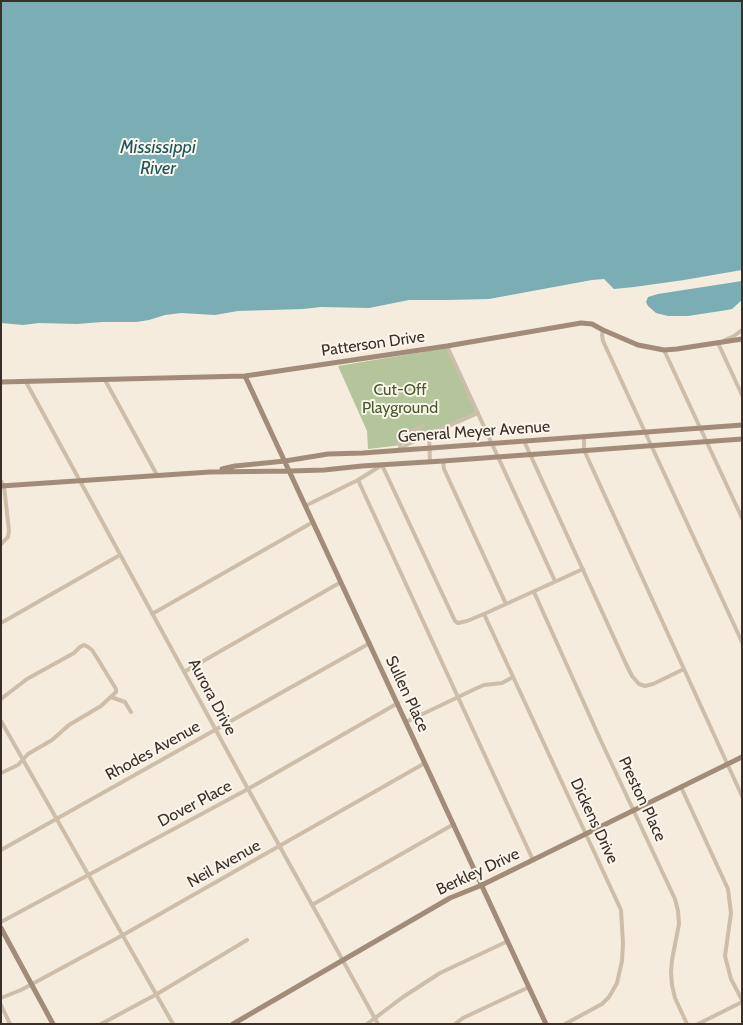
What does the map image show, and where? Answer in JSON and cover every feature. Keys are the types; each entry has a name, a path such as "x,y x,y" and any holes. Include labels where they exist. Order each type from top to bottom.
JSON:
{"street":[{"name":"Patterson Drive","path":"1,382 245,376 447,346 573,324 592,324 638,345 664,350 742,339"},
{"path":"602,330 603,341 742,642"},
{"path":"742,330 718,343 742,395"},
{"path":"447,346 556,582"},
{"path":"664,350 742,518"},
{"name":"Sullen Place","path":"245,376 546,1024"},
{"path":"105,380 157,475"},
{"name":"Aurora Drive","path":"26,382 378,1024"},
{"path":"422,426 402,437 399,444 400,450 408,444 478,413"},
{"name":"General Meyer Avenue","path":"210,472 236,466 328,454 742,425"},
{"path":"429,436 430,461"},
{"path":"584,436 584,450 742,796"},
{"name":"General Meyer Avenue","path":"2,485 210,472 324,470 742,439"},
{"path":"524,441 636,682 645,686 653,684 684,669"},
{"path":"362,466 363,452"},
{"path":"443,461 444,470 506,604"},
{"path":"305,506 358,480 382,465 453,617 460,624 583,569"},
{"path":"358,480 534,860"},
{"path":"1,544 8,537 9,531 2,485"},
{"path":"152,614 313,522"},
{"path":"1,623 120,555"},
{"path":"184,672 341,582"},
{"name":"Preston Place","path":"534,592 671,890 679,924 672,960 672,985 675,998 687,1024"},
{"name":"Dickens Drive","path":"484,614 621,910 623,943 622,961 617,983 607,1000 602,1004 565,1024"},
{"name":"Rhodes Avenue","path":"1,850 370,643"},
{"path":"1,699 27,679 74,653 84,645 92,650 116,689 116,692 101,706 69,725 52,740 28,754 18,764 1,773"},
{"path":"406,722 477,688 502,683 512,677"},
{"path":"111,697 125,702 131,712"},
{"name":"Dover Place","path":"1,922 248,789 398,703"},
{"path":"1,721 173,1024"},
{"name":"Berkley Drive","path":"233,1024 450,898 534,860 742,757"},
{"name":"Neil Avenue","path":"1,998 21,990 123,935 425,763"},
{"path":"681,787 728,889 731,913 726,961 731,979 742,1001 698,1024"},
{"path":"312,905 454,824"},
{"path":"1,928 53,1024"},
{"path":"101,1024 247,940"},
{"path":"367,1024 403,997 440,973 508,941"},
{"path":"455,1024 463,1018 529,987"},
{"path":"1,1005 10,1024"}],"green space":[{"name":"Cut-Off Playground","path":"447,348 476,412 402,445 368,449 367,431 338,366"}],"water":[{"name":"Mississippi River","path":"1,1 742,1 742,270 634,287 614,289 604,279 489,299 409,300 369,308 321,307 238,311 215,315 181,313 136,322 39,323 23,325 1,323"},
{"path":"742,281 742,300 732,309 688,316 668,316 656,313 646,302 648,297 658,294"}]}
